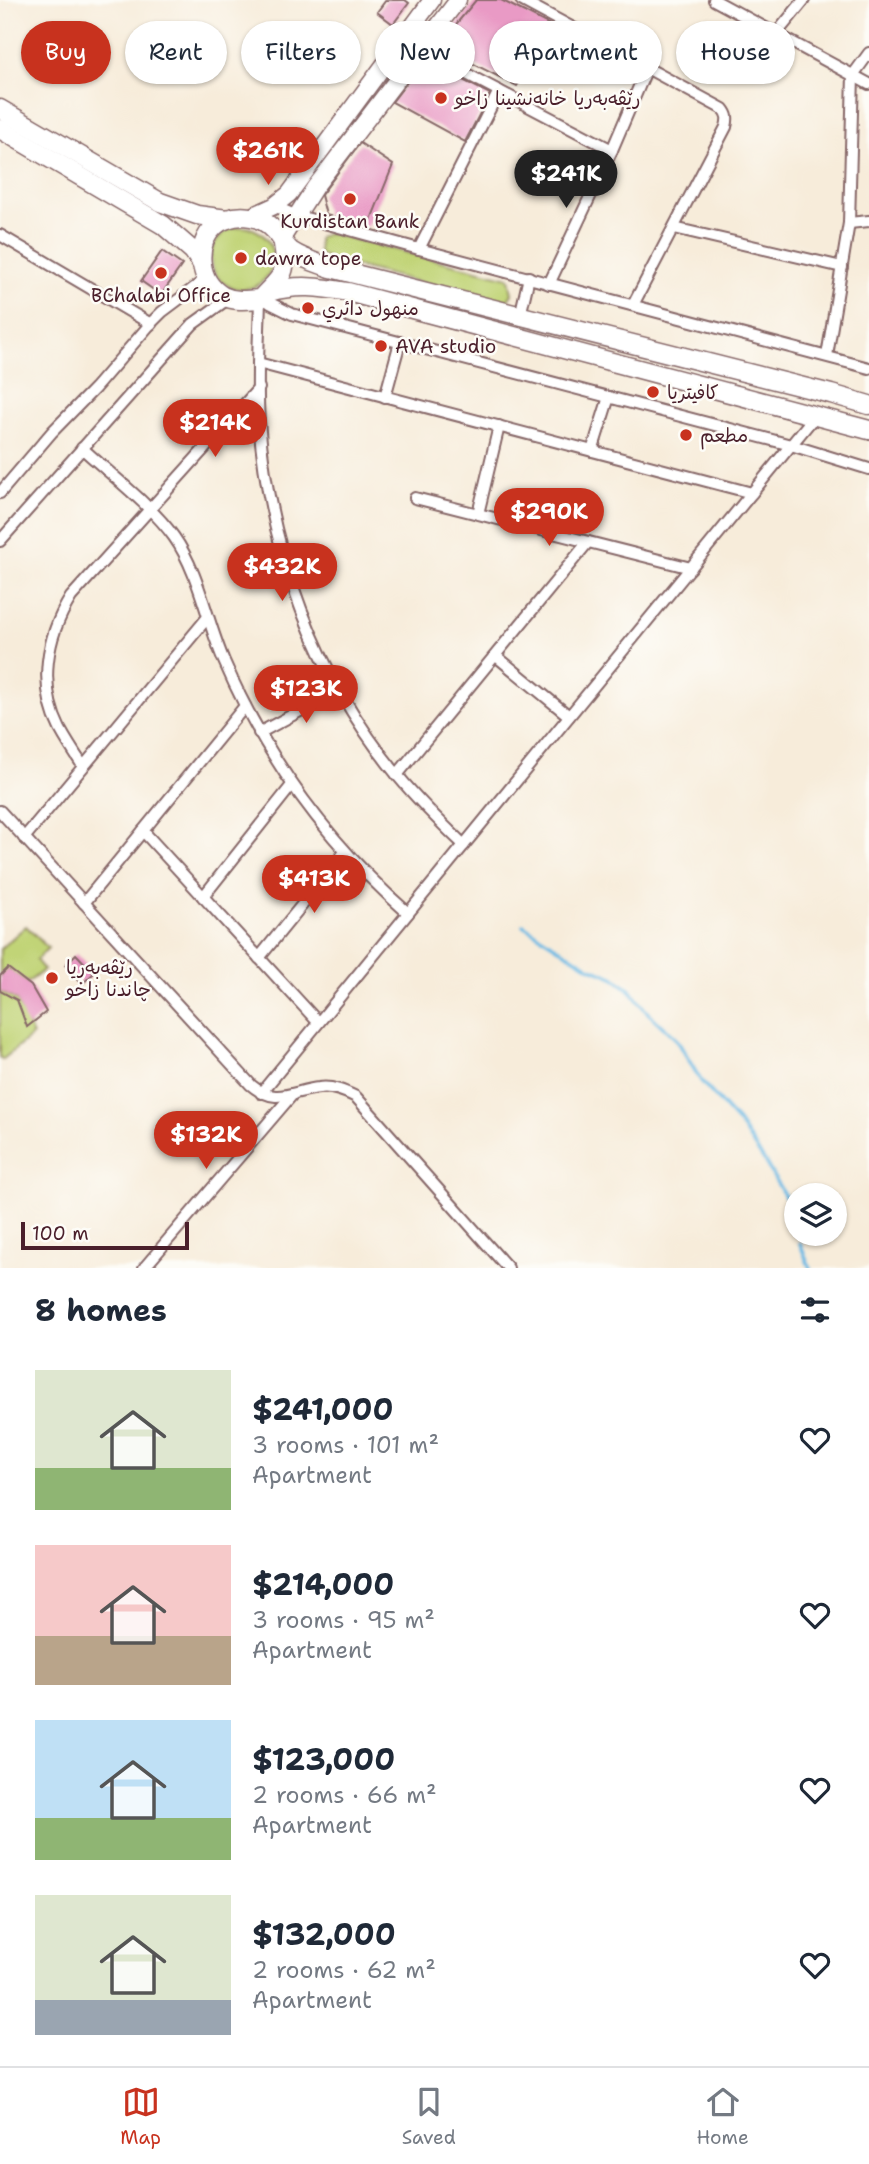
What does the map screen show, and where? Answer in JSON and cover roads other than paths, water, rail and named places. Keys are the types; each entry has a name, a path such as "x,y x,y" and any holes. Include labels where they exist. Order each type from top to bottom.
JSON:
{"main road":[{"path":"204,271 202,249 207,236 216,226 228,219 250,216 274,206 289,194 302,180 432,0"},
{"path":"441,21 458,0"},
{"path":"264,296 278,282 284,270 282,242 295,215 393,84"},
{"path":"0,109 48,146 163,225 193,251 213,288 229,298 244,301 287,287 307,286 348,292 869,430"},
{"path":"0,129 48,146 160,202 197,215 228,219"},
{"path":"250,216 268,224 295,253 331,268 869,405"}],"street":[{"path":"522,0 561,21"},
{"path":"714,0 754,21"},
{"path":"787,21 804,0"},
{"path":"795,43 869,84"},
{"path":"827,356 849,223 853,75 869,53"},
{"path":"633,305 728,119 723,109 662,76"},
{"path":"475,78 612,150"},
{"path":"549,284 640,84"},
{"path":"419,249 499,91"},
{"path":"274,206 295,215 419,249 869,368"},
{"path":"849,223 869,221"},
{"path":"674,228 842,267"},
{"path":"0,235 151,324"},
{"path":"0,493 162,312 204,271"},
{"path":"520,316 529,277"},
{"path":"264,296 270,303 292,314 791,445 869,469"},
{"path":"264,296 258,363 259,419 264,474 275,529 290,582 310,634 364,731 397,775 464,845"},
{"path":"0,541 193,324 229,298"},
{"path":"385,397 400,342"},
{"path":"258,363 752,493"},
{"path":"83,766 60,730 51,704 47,676 52,636 60,616 71,597 259,388"},
{"path":"592,451 609,397"},
{"path":"261,1093 814,417"},
{"path":"478,514 499,426"},
{"path":"82,448 149,510 181,547 223,660 259,733 292,785 357,867 408,913"},
{"path":"415,498 691,568"},
{"path":"397,775 588,542"},
{"path":"24,838 208,617"},
{"path":"496,656 569,716"},
{"path":"259,733 339,690"},
{"path":"84,903 245,706"},
{"path":"203,897 292,785"},
{"path":"0,811 251,1085 261,1093 271,1096 292,1095 327,1087 356,1097 508,1268"},
{"path":"143,831 318,1022"},
{"path":"259,958 345,852"},
{"path":"144,1268 292,1095"}],"waterway":[{"path":"523,925 589,967 613,977 630,990 646,1011 677,1040 701,1081 738,1122 784,1195"},
{"path":"801,1246 810,1268"}],"place":[{"name":"رێڤه‌به‌ريا خانه‌نشينا زاخو","path":"441,98"},
{"name":"Kurdistan Bank","path":"350,199"},
{"name":"dawra tope","path":"241,258"},
{"name":"BChalabi Office","path":"161,273"},
{"name":"منهول دائري","path":"308,308"},
{"name":"AVA studio","path":"381,346"},
{"name":"كافيتريا","path":"653,392"},
{"name":"مطعم","path":"686,435"},
{"name":"رێڤه‌به‌ريا چاندنا زاخو","path":"52,978"}]}
